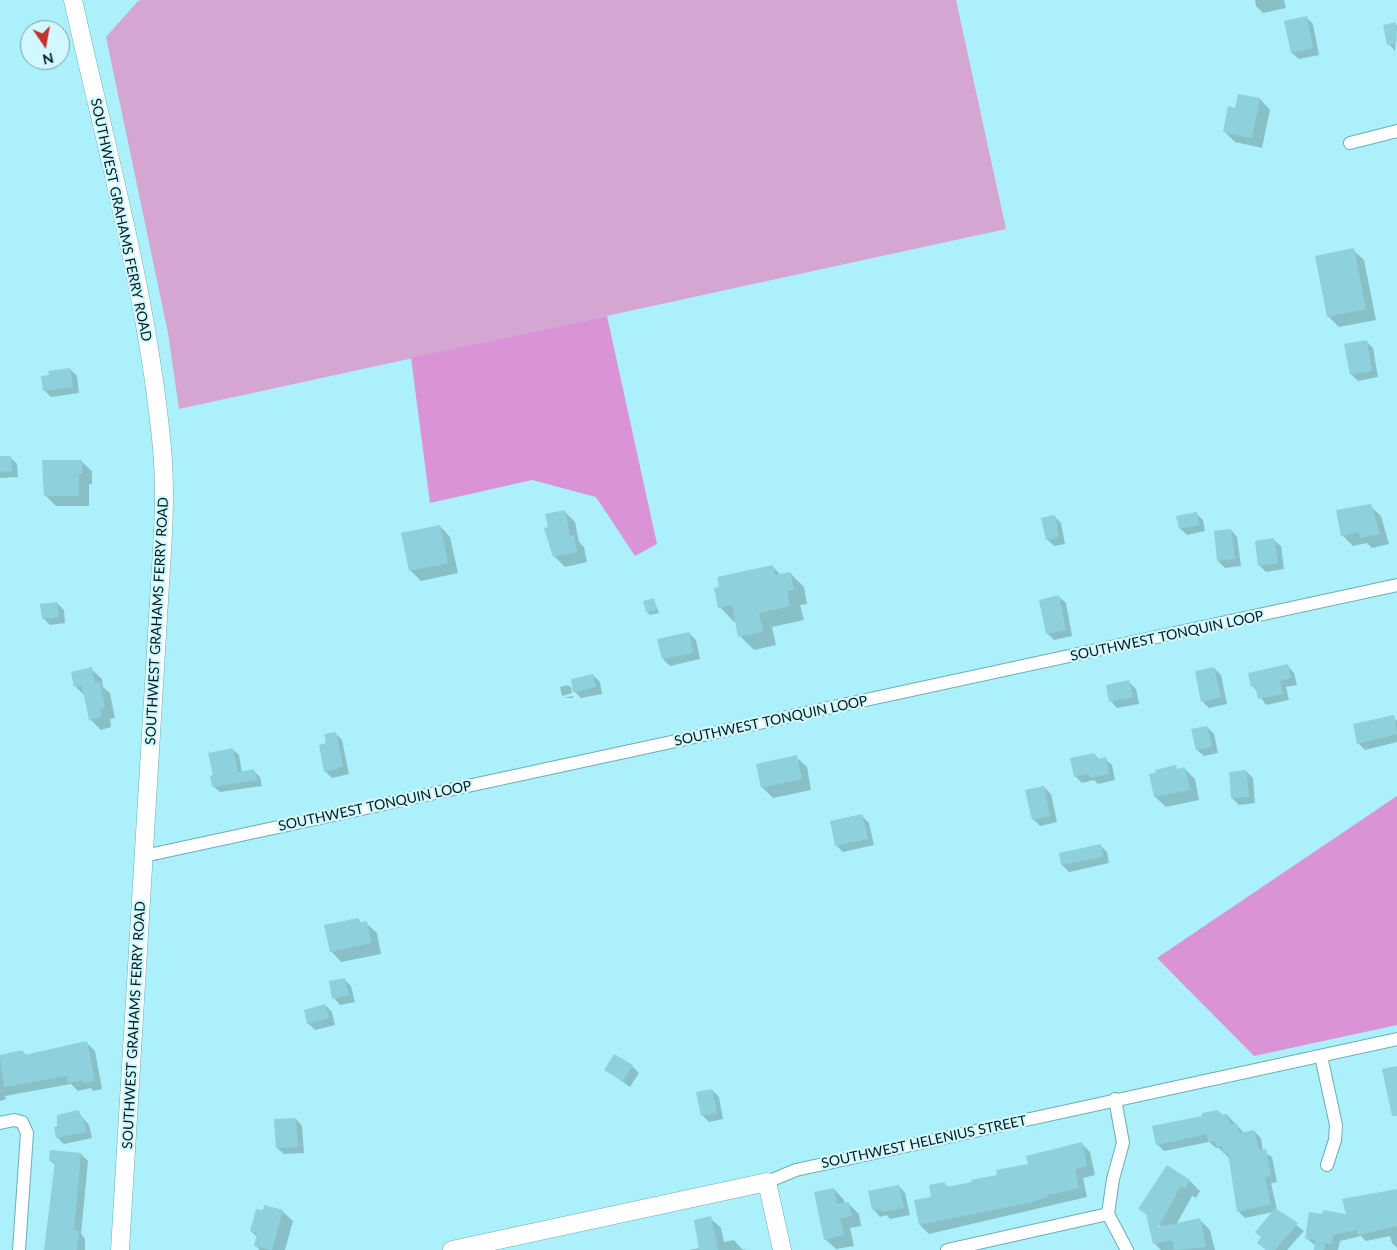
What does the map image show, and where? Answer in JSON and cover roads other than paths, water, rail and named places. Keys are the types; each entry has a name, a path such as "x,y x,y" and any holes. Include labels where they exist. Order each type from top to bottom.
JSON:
{"street":[{"name":"SOUTHWEST GRAHAMS FERRY ROAD","path":"73,0 145,324 162,450 164,516 120,1250"},
{"path":"1350,143 1397,131"},
{"name":"SOUTHWEST TONQUIN LOOP","path":"144,856 1397,585"},
{"name":"SOUTHWEST HELENIUS STREET","path":"452,1250 767,1182 796,1170 1397,1039"},
{"path":"1321,1056 1336,1126 1327,1165"},
{"path":"1115,1099 1123,1143 1113,1179 1108,1214 1127,1250"},
{"path":"0,1123 14,1120 22,1122 27,1133 19,1250"},
{"path":"767,1182 782,1250"},
{"path":"947,1250 1108,1214"}]}
